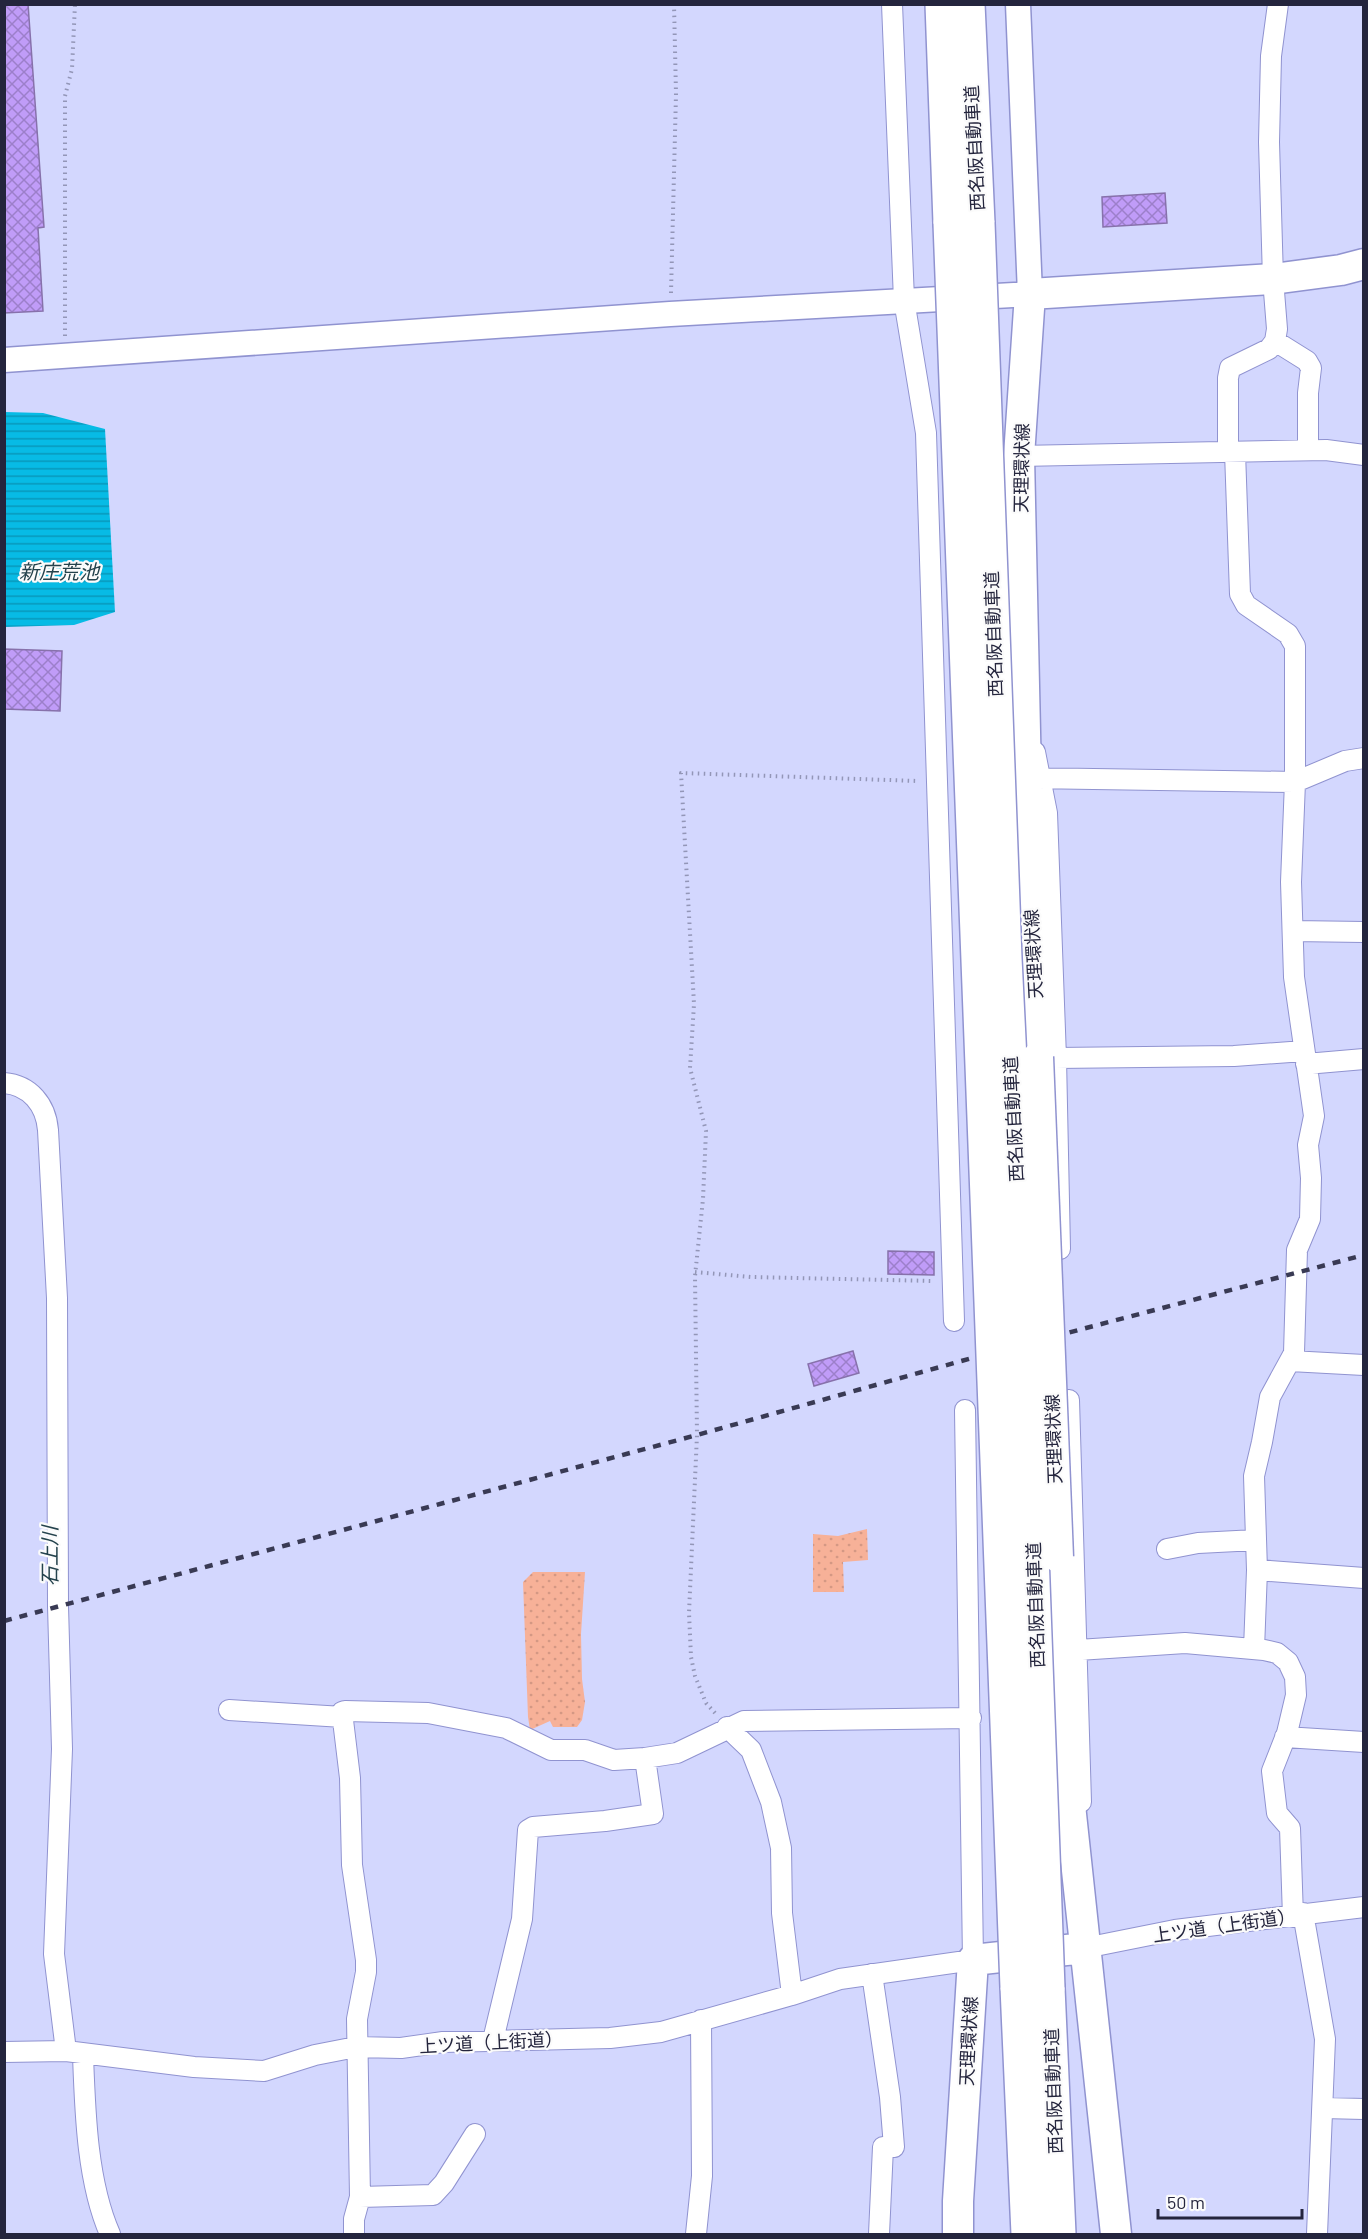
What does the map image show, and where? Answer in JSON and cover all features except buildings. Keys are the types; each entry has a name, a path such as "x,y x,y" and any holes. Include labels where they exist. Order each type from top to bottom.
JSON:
{"highway":[{"name":"西名阪自動車道","path":"942,4 964,223 1025,1365 1033,2002 1028,2235"},
{"name":"西名阪自動車道","path":"964,223 968,4"},
{"name":"西名阪自動車道","path":"1033,2002 1059,2235"},
{"path":"1005,2235 1009,2139 1007,2063 1033,2002"},
{"path":"1033,2002 1079,2235"}],"main road":[{"path":"1030,294 1273,279 1341,270 1364,264"},
{"name":"天理環状線","path":"1030,294 1019,456 1024,706 1034,778 1047,1058 1058,1557 1067,1777 1116,2235"},
{"path":"973,1960 1085,1948"},
{"name":"天理環状線","path":"958,2235 973,1960"}],"street":[{"path":"892,4 904,300 926,433 954,1321"},
{"path":"4,360 670,314 1030,294 1018,4"},
{"path":"1254,1649 1257,1570 1254,1476 1263,1442 1270,1397 1294,1353 1297,1250 1310,1219 1311,1178 1308,1144 1314,1116 1294,977 1291,882 1295,782 1294,646 1288,634 1245,605 1240,594 1228,378 1230,368 1269,349 1275,341 1277,329 1273,279 1269,142 1271,56 1278,4"},
{"path":"1275,341 1307,361 1311,368 1308,393 1308,450"},
{"path":"1019,456 1308,450 1364,455"},
{"path":"1034,778 1295,782 1344,761 1364,758"},
{"path":"1293,931 1364,932"},
{"path":"1061,1283 1047,1058 1234,1056 1364,1059"},
{"path":"4,1083 22,1087 36,1098 45,1113 48,1130 57,1298 58,1595 62,1749 54,1954 75,2053 102,2217 110,2235"},
{"path":"1290,1361 1364,1365"},
{"path":"1069,1400 1082,1791 1076,1862"},
{"path":"966,1410 973,1960"},
{"path":"1167,1549 1198,1543 1256,1540"},
{"path":"1257,1570 1364,1578"},
{"path":"1078,1650 1185,1642 1254,1649 1277,1653 1288,1662 1295,1677 1296,1695 1285,1737 1272,1771 1277,1813 1290,1828 1298,1915 1325,2039 1317,2235"},
{"path":"229,1710 343,1717"},
{"path":"354,2235 354,2219 360,2197 357,2019 366,1972 366,1960 352,1865 350,1778 342,1712 428,1713 506,1728 550,1750 585,1750 614,1760 677,1753 727,1727 744,1721 971,1718"},
{"path":"727,1727 752,1750 771,1802 781,1848 782,1913 792,1995"},
{"path":"1285,1737 1364,1742"},
{"path":"493,2040 522,1919 528,1830 533,1827 653,1814 645,1758"},
{"name":"上ツ道（上街道）","path":"1085,1948 1175,1930 1364,1907"},
{"name":"上ツ道（上街道）","path":"4,2052 75,2053 194,2067 264,2071 315,2055 356,2047 401,2048 443,2042 610,2038 662,2032 840,1979 973,1960"},
{"path":"872,1974 890,2097 894,2147 883,2146 879,2235"},
{"path":"696,2235 702,2176 702,2020"},
{"path":"1323,2108 1364,2109"},
{"path":"360,2197 433,2195 444,2183 475,2134"}],"path":[{"path":"66,356 65,96 72,69 75,4"},
{"path":"670,314 676,94 674,4"},
{"path":"727,1727 706,1703 695,1676 691,1657 689,1613 697,1435 695,1272 703,1199 706,1131 690,1068 694,1004 681,773 938,781"},
{"path":"695,1272 751,1277 953,1281"}],"shaded area":[{"path":"867,1529 868,1560 843,1562 844,1592 813,1592 813,1534 838,1536"},
{"path":"533,1572 585,1572 581,1634 585,1702 582,1720 577,1727 553,1727 550,1721 530,1730 523,1582"}],"water":[{"name":"新庄荒池","path":"5,412 43,413 105,429 115,612 74,625 5,627"}],"railway":[{"path":"4,1621 697,1435 972,1358 1364,1255"}],"water label":[{"name":"石上川","path":"49,1556"}]}
